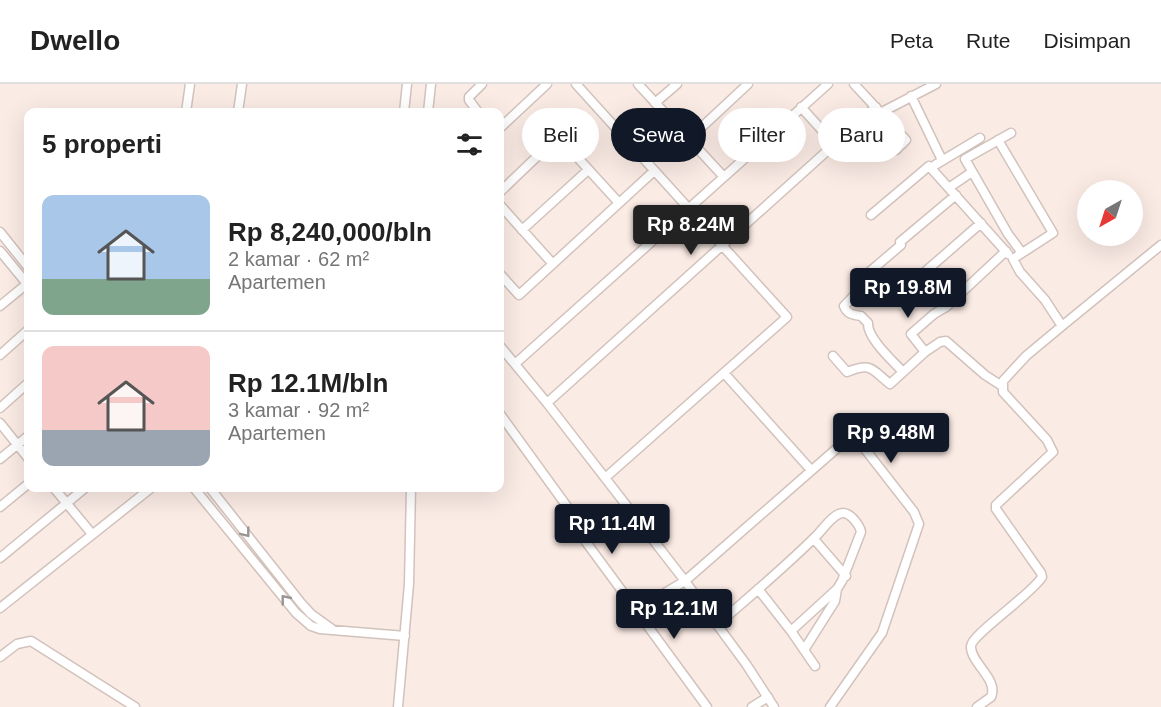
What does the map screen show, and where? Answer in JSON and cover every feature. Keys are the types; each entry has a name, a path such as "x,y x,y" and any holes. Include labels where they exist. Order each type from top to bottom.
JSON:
{"street":[{"path":"187,108 190,84"},
{"path":"239,108 242,84"},
{"path":"404,108 407,84"},
{"path":"428,108 431,84"},
{"path":"475,108 469,97 482,84"},
{"path":"504,124 547,84"},
{"path":"576,84 787,316 606,478"},
{"path":"638,84 660,108"},
{"path":"655,103 677,84"},
{"path":"706,123 748,84"},
{"path":"516,363 828,84"},
{"path":"854,84 877,108"},
{"path":"884,108 936,84"},
{"path":"911,96 938,162 980,138"},
{"path":"801,107 818,126"},
{"path":"1011,133 965,159 1022,253"},
{"path":"998,140 1053,233 1013,259"},
{"path":"706,157 724,177"},
{"path":"547,403 818,159"},
{"path":"504,188 531,162"},
{"path":"581,162 619,203"},
{"path":"871,215 929,166 1013,259 1020,272 1045,300 1062,326"},
{"path":"522,230 588,170"},
{"path":"504,278 519,295 654,171"},
{"path":"950,187 972,172"},
{"path":"903,372 883,351 867,328 868,323 861,316 852,315 846,311 844,306 865,284 863,278 867,274 901,245 900,242 956,195"},
{"path":"504,210 553,264"},
{"path":"911,284 981,222"},
{"path":"0,232 24,262"},
{"path":"977,707 991,697 993,687 972,651 973,642 983,630 1027,594 1042,577 996,509 996,505 1053,452 1047,440 1003,392 1005,376 1161,245"},
{"path":"0,251 24,279"},
{"path":"925,352 911,334 946,307 1006,251"},
{"path":"0,306 24,287"},
{"path":"0,355 24,334"},
{"path":"833,356 847,372 866,366 874,369 891,384 925,352 940,342 946,341 985,375 1002,386"},
{"path":"504,350 685,581 774,707"},
{"path":"724,373 811,470"},
{"path":"0,408 24,387"},
{"path":"504,420 587,534 586,542 707,707"},
{"path":"0,423 24,452"},
{"path":"636,610 685,581 811,470 848,439 855,438 914,512 919,524 882,633 830,707"},
{"path":"0,459 24,439"},
{"path":"0,507 24,487"},
{"path":"57,492 92,534"},
{"path":"0,558 80,492"},
{"path":"2,603 146,492"},
{"path":"197,492 296,613 311,626 405,636"},
{"path":"213,492 301,603 311,614 332,629"},
{"path":"398,707 409,584 411,492"},
{"path":"587,534 626,506"},
{"path":"717,625 839,514 846,513 861,528 846,576 837,588 791,630"},
{"path":"814,539 846,576"},
{"path":"804,650 835,601 837,588"},
{"path":"758,589 791,630 815,666"},
{"path":"0,657 17,644 31,641 135,707"},
{"path":"752,707 768,698"}]}
